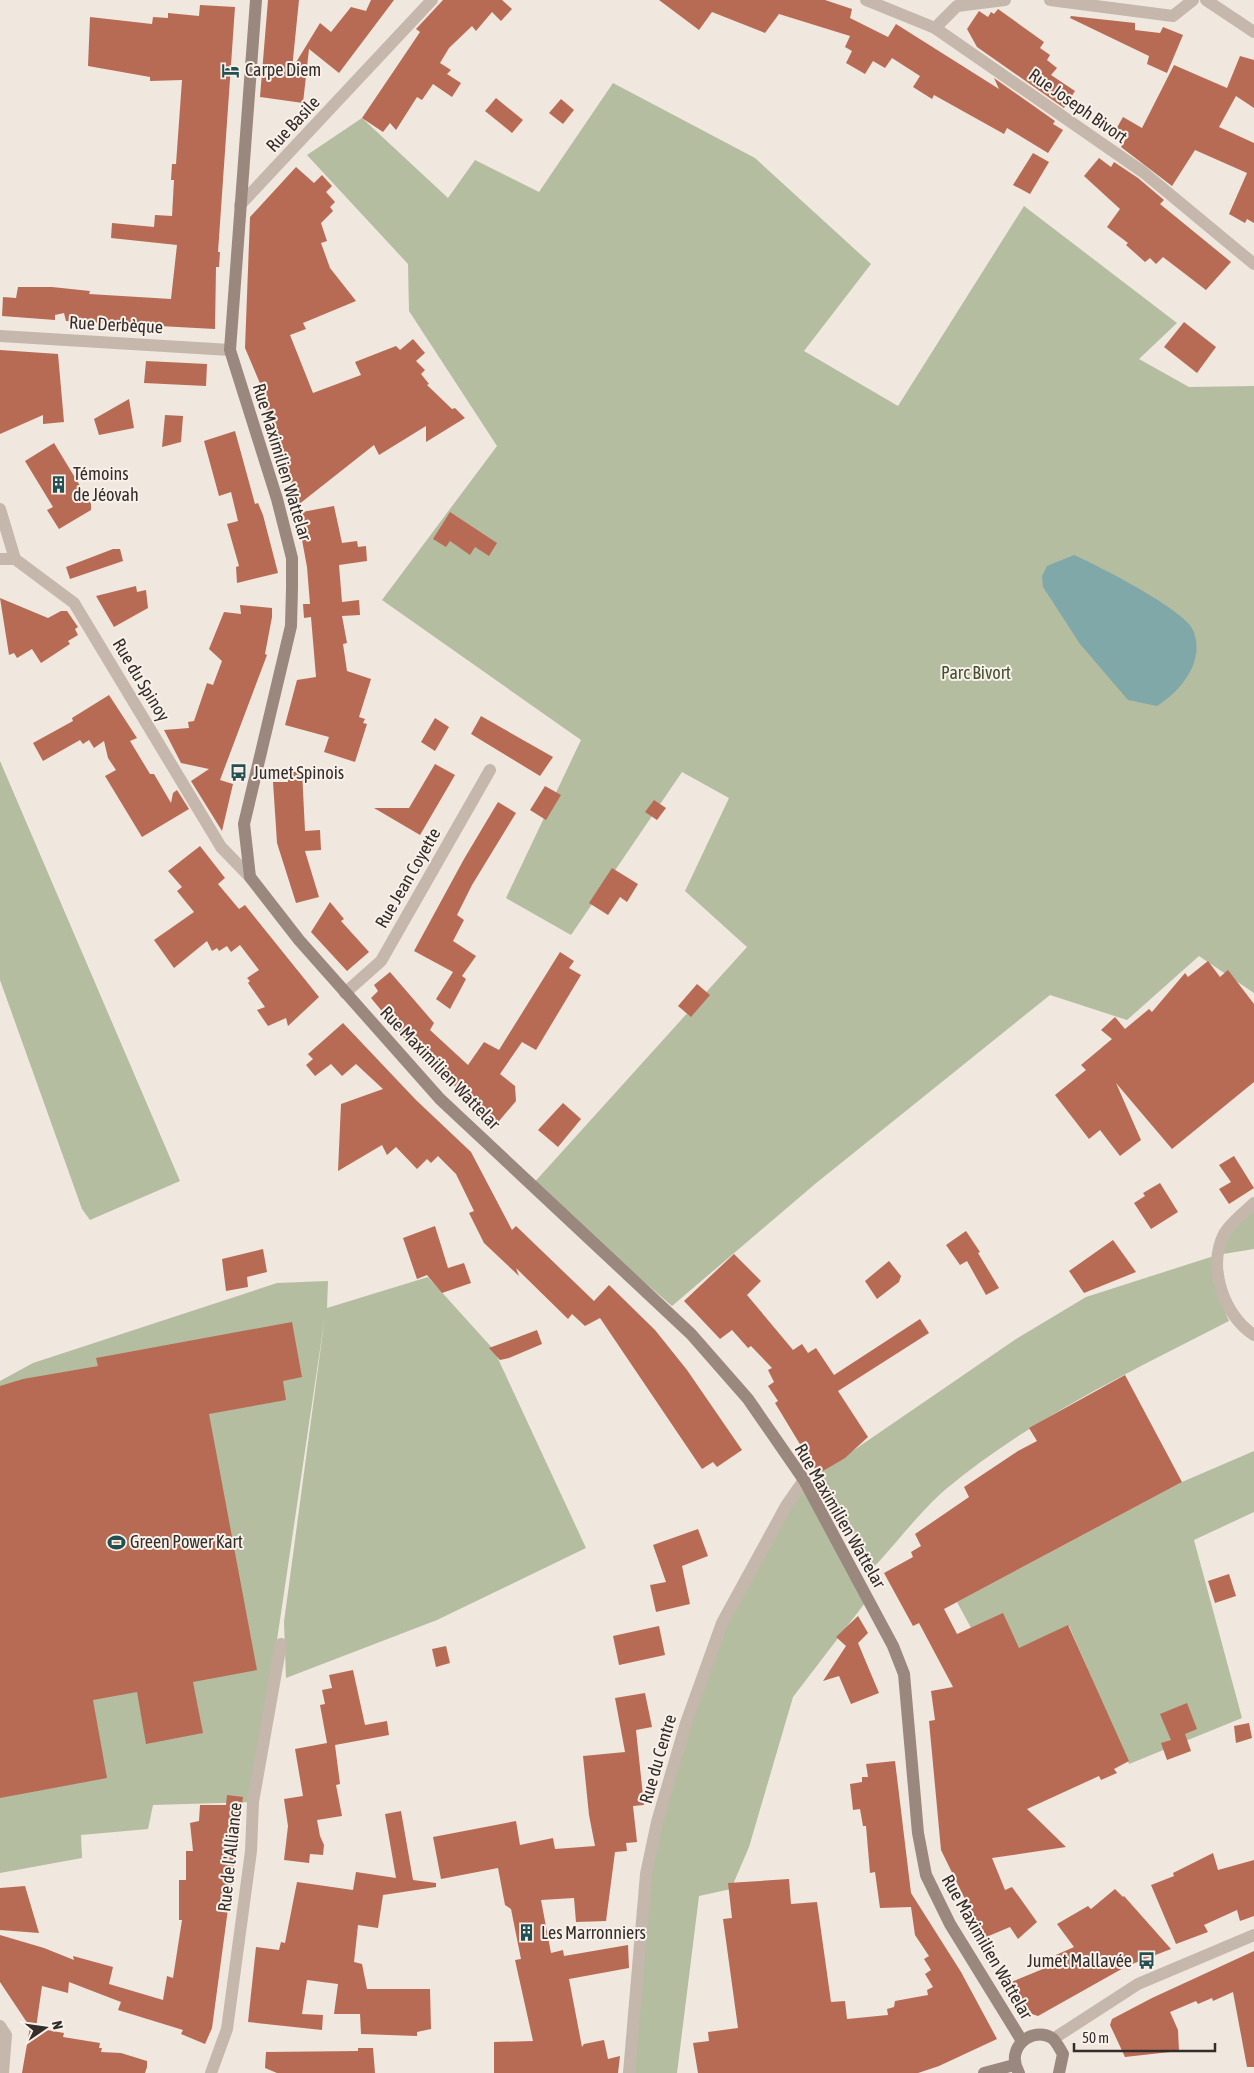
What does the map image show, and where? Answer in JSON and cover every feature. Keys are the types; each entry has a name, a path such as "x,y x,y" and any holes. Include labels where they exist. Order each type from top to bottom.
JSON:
{"street":[{"name":"Rue Maximilien Wattelar","path":"256,0 230,350 277,499 292,558 291,626 244,824 250,877 299,940 440,1099 691,1334 748,1399 804,1480 893,1646 904,1674 918,1833 926,1876 950,1924 1022,2041"},
{"name":"Rue Basile","path":"240,205 432,0"},
{"name":"Rue Joseph Bivort","path":"866,0 935,28 1143,172 1254,264"},
{"path":"935,28 955,3 1004,0"},
{"path":"1050,0 1173,16 1193,0"},
{"path":"1206,0 1254,32"},
{"name":"Rue Derbèque","path":"0,336 230,350"},
{"path":"0,509 15,559 0,559"},
{"name":"Rue du Spinoy","path":"15,559 74,603 221,847 250,877"},
{"name":"Rue Jean Coyette","path":"345,993 381,961 490,770"},
{"path":"1254,1203 1225,1233 1217,1255 1222,1295 1246,1330 1254,1335"},
{"name":"Rue du Centre","path":"629,2073 646,1874 657,1822 686,1723 722,1624 786,1506 804,1480"},
{"name":"Rue de l'Alliance","path":"211,2073 227,2029 251,1851 253,1802 281,1644"},
{"path":"1053,2039 1138,1984 1254,1935"},
{"path":"0,2026 6,2035 3,2073"},
{"path":"984,2073 1017,2069 1015,2051 1022,2041 1042,2034 1053,2039 1063,2054 1062,2072"}],"green space":[{"name":"Parc Bivort","path":"613,83 755,158 871,264 804,351 898,406 1024,206 1177,323 1139,359 1189,387 1254,386 1254,993 1199,956 1127,1020 1050,995 815,1184 672,1306 532,1185 747,947 685,891 729,798 682,772 571,935 506,898 581,740 382,600 497,446 409,311 408,264 307,155 362,118 448,198 475,160 539,192"},
{"path":"0,761 180,1181 90,1220 82,1209 0,980"},
{"path":"1254,1206 1254,1249 1217,1255 1247,1210"},
{"path":"1217,1255 1217,1294 1229,1321 1119,1377 1012,1440 979,1463 937,1497 872,1569 819,1474 1016,1339 1086,1297"},
{"path":"428,1277 494,1350 586,1548 437,1620 286,1678 284,1622 325,1316 253,1802 153,1805 148,1829 81,1835 82,1858 0,1873 0,1381 33,1363 277,1283 328,1281 327,1308"},
{"path":"1254,1451 1254,1512 1194,1540 1242,1718 1129,1764 1069,1626 990,1663 957,1602 1182,1482"},
{"path":"804,1480 868,1599 793,1697 749,1847 731,1889 699,1896 677,2073 629,2073 655,1831 696,1695 754,1564"}],"water":[{"path":"1074,555 1158,600 1187,621 1193,630 1196,642 1194,664 1175,692 1157,706 1128,700 1080,644 1043,587 1042,576 1047,566"}],"building":[{"path":"268,0 299,0 292,69 320,23 331,32 351,7 366,11 371,0 394,0 339,73 309,49 303,103 260,97"},
{"path":"443,0 502,0 512,9 501,21 492,12 476,31 472,26 449,48 440,63 451,70 447,74 461,83 452,97 433,84 422,100 417,97 396,130 390,123 383,132 362,118 420,32 416,29"},
{"path":"659,0 825,0 852,9 850,18 888,37 896,24 999,89 994,78 1055,121 1053,124 1063,130 1048,153 1007,128 1004,134 934,95 932,99 913,87 920,76 892,58 885,68 873,61 865,74 846,63 852,51 845,47 850,36 779,14 765,33 712,12 699,30"},
{"path":"200,5 235,7 218,252 220,252 219,267 216,267 215,329 66,321 64,313 55,315 55,320 2,316 3,297 16,298 18,287 52,287 90,291 89,294 171,299 177,245 111,238 112,223 154,227 155,215 172,216 174,180 171,180 172,164 176,164 182,80 150,81 150,77 88,66 90,17 152,24 153,17 168,18 168,13 199,16"},
{"path":"998,9 1044,42 1040,48 1050,55 1047,60 1057,68 1051,75 1075,91 1064,108 977,47 967,29 979,11 988,17 991,12 994,14"},
{"path":"1071,16 1135,23 1135,30 1160,33 1163,27 1183,35 1167,73 1147,64 1149,56 1070,18"},
{"path":"1240,56 1254,60 1254,108 1236,96 1219,127 1254,143 1254,223 1247,219 1245,223 1229,214 1247,173 1195,150 1172,186 1121,147 1127,137 1115,131 1123,117 1142,128 1174,65 1227,88"},
{"path":"496,98 523,120 512,133 485,111"},
{"path":"561,99 574,110 563,124 549,113"},
{"path":"1033,153 1049,162 1030,194 1013,185"},
{"path":"1099,158 1111,167 1114,162 1138,178 1164,200 1160,204 1231,262 1206,290 1163,257 1156,264 1150,258 1145,262 1126,245 1128,243 1107,227 1120,209 1084,176"},
{"path":"296,167 314,183 322,175 332,186 326,192 335,202 330,207 333,211 321,223 327,241 321,243 330,268 356,301 303,323 306,329 290,335 313,393 361,375 355,362 396,346 400,350 413,339 425,353 416,361 425,370 421,374 429,384 427,385 452,409 455,408 465,418 426,442 426,426 379,455 374,445 298,505 264,404 268,402 245,348 250,217"},
{"path":"1184,322 1216,347 1197,373 1164,347"},
{"path":"0,350 58,354 64,422 43,424 43,415 0,434"},
{"path":"146,361 207,364 206,386 144,383"},
{"path":"129,399 134,428 99,435 94,419"},
{"path":"165,415 183,416 181,442 162,447"},
{"path":"235,431 255,504 258,503 263,515 278,573 237,583 236,567 239,566 227,524 238,521 231,492 219,496 204,441"},
{"name":"Témoins de Jéovah","path":"54,443 91,504 91,510 59,529 47,510 53,507 25,461"},
{"path":"334,506 342,543 357,541 358,547 366,546 367,561 339,565 342,602 359,600 360,615 342,616 347,643 343,644 347,671 371,679 359,717 365,719 363,723 367,724 355,762 324,752 329,737 285,725 297,680 316,677 311,617 304,618 303,604 310,604 307,567 297,513"},
{"path":"450,512 497,543 489,556 475,547 470,555 450,541 446,547 433,539"},
{"path":"113,549 120,549 123,561 70,579 66,567"},
{"path":"136,586 137,592 146,590 148,608 114,627 96,596"},
{"path":"0,598 48,618 61,611 67,611 78,627 75,629 78,635 68,641 70,644 41,663 32,649 17,658 14,653 9,655"},
{"path":"240,605 272,608 272,617 265,654 267,655 220,780 233,784 222,831 191,781 209,769 181,763 164,730 189,728 188,722 194,721 207,683 213,685 222,661 209,649 224,612 241,614"},
{"path":"109,695 137,738 130,741 150,774 154,774 171,803 173,793 177,790 189,809 142,837 105,776 116,770 108,758 104,741 94,748 89,740 83,744 80,740 43,761 33,743 73,721 72,718"},
{"path":"481,716 553,757 540,776 471,734"},
{"path":"435,718 449,727 435,751 421,742"},
{"path":"435,764 455,775 420,835 374,808 409,808"},
{"path":"302,771 305,831 320,830 321,850 305,851 319,897 296,903 277,843 273,782 288,782 287,772"},
{"path":"545,786 561,795 546,820 530,810"},
{"path":"654,800 666,808 657,820 645,812"},
{"path":"498,802 516,813 472,885 457,915 464,920 453,941 476,956 462,976 466,979 450,1009 436,999 453,972 414,951 464,859"},
{"path":"200,846 225,878 218,884 239,909 245,905 319,997 288,1026 286,1018 268,1026 257,1010 265,1007 248,983 250,981 247,978 259,970 240,945 231,952 227,946 219,951 217,948 212,951 207,941 174,968 154,940 194,912 177,891 182,887 168,871"},
{"path":"612,868 638,884 627,902 620,897 608,915 589,903"},
{"path":"330,902 344,919 341,921 369,952 347,971 311,932"},
{"path":"560,952 574,961 569,968 581,975 536,1050 522,1042 500,1074 515,1086 516,1101 494,1127 471,1106 473,1103 410,1045 371,998 378,991 374,985 390,972 434,1023 430,1030 468,1065 484,1042 499,1050"},
{"path":"1208,961 1220,977 1228,970 1254,1004 1254,1082 1172,1149 1116,1083 1141,1140 1120,1156 1100,1130 1089,1139 1055,1095 1086,1070 1081,1065 1112,1039 1101,1030 1115,1017 1125,1029 1149,1009 1152,1012 1185,973 1188,977"},
{"path":"697,984 710,995 691,1017 678,1006"},
{"path":"343,1023 416,1100 471,1152 512,1230 516,1226 594,1301 609,1285 655,1330 687,1370 742,1450 717,1467 713,1462 702,1469 600,1318 585,1326 572,1314 568,1319 516,1268 519,1276 484,1243 469,1213 474,1211 456,1174 438,1156 431,1163 427,1159 417,1169 396,1147 387,1155 382,1145 338,1171 341,1104 383,1089 356,1064 342,1076 331,1064 315,1076 306,1065 313,1059 308,1054"},
{"path":"563,1103 581,1119 558,1147 538,1130"},
{"path":"1234,1156 1254,1188 1229,1204 1219,1189 1231,1182 1219,1165"},
{"path":"1160,1183 1178,1212 1151,1229 1134,1203 1145,1196 1143,1193"},
{"path":"435,1226 448,1268 464,1263 471,1283 442,1293 427,1275 417,1279 403,1238"},
{"path":"966,1231 980,1252 978,1253 999,1288 986,1295 967,1261 960,1265 946,1245"},
{"path":"1113,1240 1136,1272 1084,1293 1069,1271"},
{"path":"263,1249 267,1272 247,1277 248,1287 226,1291 222,1259"},
{"path":"734,1254 761,1281 747,1295 793,1350 802,1344 808,1353 816,1348 834,1375 920,1319 929,1333 838,1391 868,1437 845,1458 818,1474 775,1403 778,1401 768,1386 774,1382 768,1370 772,1368 751,1346 748,1348 732,1330 720,1339 684,1301"},
{"path":"889,1261 901,1276 899,1282 877,1299 865,1281"},
{"name":"Green Power Kart","path":"292,1322 302,1377 283,1381 286,1400 209,1414 257,1670 193,1682 203,1733 146,1744 137,1692 93,1700 107,1778 0,1798 0,1386 23,1379 98,1366 96,1358"},
{"path":"537,1330 542,1344 509,1358 500,1360 489,1348"},
{"path":"1125,1375 1182,1482 944,1609 957,1634 1003,1613 1019,1648 1068,1625 1129,1761 1114,1769 1117,1773 1101,1780 1099,1776 1027,1809 1066,1847 992,1858 1005,1890 1012,1887 1037,1922 1018,1939 1010,1927 984,1938 941,1850 929,1721 935,1720 931,1691 953,1687 919,1623 913,1626 884,1573 913,1557 911,1552 921,1546 915,1534 969,1497 964,1487 1018,1451 1037,1441 1029,1428"},
{"path":"698,1529 708,1556 682,1566 690,1604 656,1612 650,1585 666,1582 653,1545"},
{"path":"1229,1574 1236,1596 1215,1603 1208,1581"},
{"path":"858,1616 868,1633 858,1643 879,1693 851,1704 839,1676 823,1681 846,1646 836,1637"},
{"path":"659,1626 665,1655 619,1665 613,1636"},
{"path":"446,1646 450,1663 436,1667 432,1649"},
{"path":"353,1670 365,1725 387,1721 389,1735 335,1745 340,1784 336,1785 342,1816 317,1820 324,1845 323,1855 310,1854 309,1863 284,1860 288,1826 284,1799 303,1796 295,1749 327,1743 320,1705 325,1704 322,1690 332,1688 329,1675"},
{"path":"645,1693 652,1727 636,1730 644,1805 633,1806 637,1842 626,1843 627,1851 615,1852 606,1921 576,1922 574,1898 541,1900 551,1953 563,1950 564,1956 628,1945 629,1968 569,1979 582,2047 584,2044 604,2040 608,2059 620,2056 618,2073 494,2073 494,2042 533,2041 515,1960 521,1959 511,1909 505,1905 498,1868 441,1879 433,1837 516,1821 520,1845 553,1838 555,1849 595,1846 589,1815 583,1756 625,1752 615,1698"},
{"path":"1187,1703 1197,1729 1185,1734 1191,1751 1167,1760 1161,1743 1171,1740 1160,1714"},
{"path":"1249,1723 1252,1738 1236,1743 1234,1726"},
{"path":"895,1761 911,1893 961,1972 997,2039 939,2066 918,2073 698,2073 693,2043 709,2041 708,2032 738,2028 723,1919 732,1918 728,1883 789,1879 791,1904 817,1902 831,2002 845,2001 847,2019 888,2015 887,2009 894,2007 895,2001 928,1995 927,1990 933,1987 925,1974 931,1970 924,1959 929,1956 915,1935 911,1907 880,1908 875,1872 870,1873 866,1826 863,1826 860,1809 853,1810 850,1784 862,1782 862,1777 868,1777 866,1764"},
{"path":"227,1795 243,1797 212,2028 205,2044 181,2034 183,2030 118,2010 121,2002 69,1982 68,1993 42,1986 36,2028 64,2033 63,2037 100,2043 99,2048 102,2048 101,2052 121,2053 147,2061 147,2067 145,2073 22,2073 30,2027 0,1982 0,1935 44,1948 74,1960 73,1956 113,1967 109,1984 163,2000 167,1976 173,1978 182,1920 179,1920 179,1880 186,1880 186,1851 193,1851 190,1823 199,1821 200,1805 226,1805"},
{"path":"401,1811 413,1880 436,1883 436,1887 383,1895 378,1928 358,1925 354,1962 362,1964 367,1989 430,1989 431,2029 417,2032 417,2036 361,2034 360,2014 334,2014 338,1984 307,1980 302,2014 323,2015 322,2030 248,2022 256,1947 279,1950 281,1942 285,1943 297,1882 353,1890 356,1872 396,1878 385,1814"},
{"path":"1213,1853 1218,1870 1254,1860 1254,1916 1240,1921 1237,1910 1204,1925 1208,1932 1176,1944 1151,1885 1174,1876 1173,1873"},
{"path":"25,1886 39,1933 0,1930 0,1888"},
{"path":"1115,1889 1124,1896 1171,1949 1127,1966 1038,2016 1032,2014 1011,1982 1060,1962 1056,1955 1074,1947 1057,1924 1088,1906 1091,1909"},
{"path":"1254,1951 1254,2067 1247,2067 1233,1992 1213,2001 1212,1998 1198,2004 1196,2001 1170,2012 1178,2030 1179,2051 1125,2057 1110,2025 1112,2019 1152,1998"},
{"path":"358,2048 373,2048 375,2073 277,2073 265,2068 266,2052 358,2051"}],"place":[{"name":"Carpe Diem","path":"231,70"},
{"name":"Témoins de Jéovah","path":"59,484"},
{"name":"Jumet Spinois","path":"239,773"},
{"name":"Green Power Kart","path":"116,1542"},
{"name":"Les Marronniers","path":"527,1933"},
{"name":"Jumet Mallavée","path":"1146,1961"}]}
